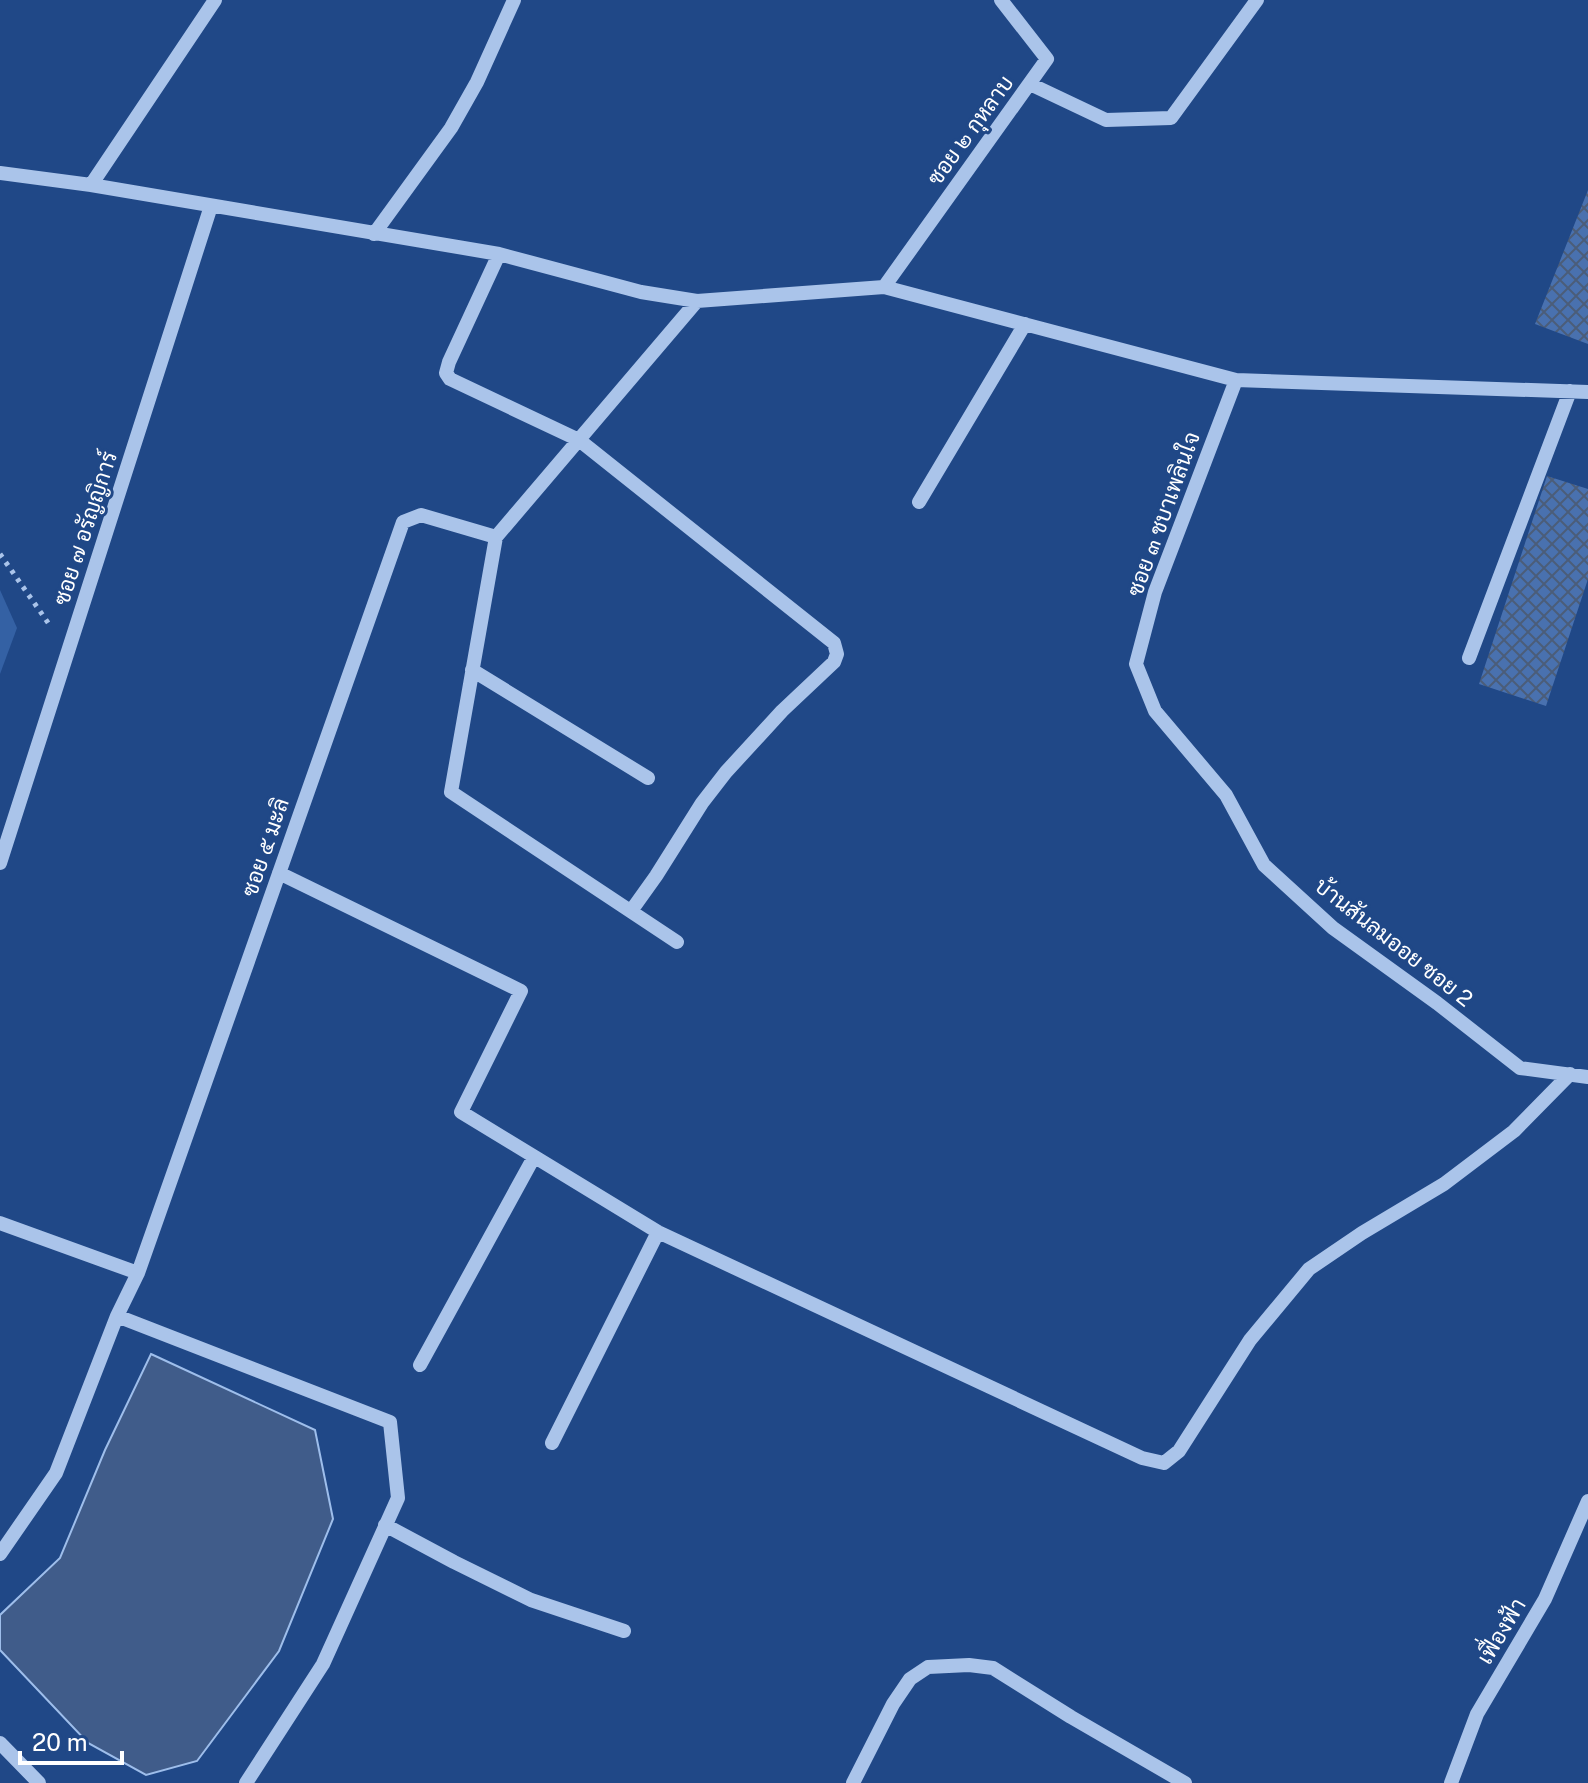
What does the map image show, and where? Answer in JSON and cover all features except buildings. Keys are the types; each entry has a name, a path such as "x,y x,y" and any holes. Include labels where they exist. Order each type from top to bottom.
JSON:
{"street":[{"path":"91,185 215,0"},
{"path":"374,234 451,128 477,82 514,0"},
{"name":"ซอย ๒ กุหลาบ","path":"884,287 1047,59 1001,0"},
{"path":"1030,84 1106,120 1171,118 1257,0"},
{"path":"0,173 91,185 499,254 641,292 697,301 884,287 1236,380 1588,392"},
{"name":"ซอย ๗ อรัญญิการ์","path":"0,863 211,206"},
{"path":"499,254 449,362 446,373 450,379 579,440 834,643 837,649 834,662 782,711 726,772 631,911"},
{"path":"677,942 451,792 496,537 697,301"},
{"path":"919,502 1025,324"},
{"name":"ซอย ๓ ชบาเพลินใจ","path":"1136,664 1155,592 1236,380"},
{"path":"1469,658 1570,391"},
{"name":"ซอย ๕ มะลิ","path":"0,1554 56,1473 117,1316 138,1273 403,522 421,515 496,537"},
{"name":"บ้านสันลมออย ซอย 2","path":"1136,664 1155,711 1226,795 1264,865 1333,928 1520,1068 1588,1077"},
{"path":"472,670 648,778"},
{"path":"279,873 521,991 461,1112 658,1232 1142,1458 1164,1463 1179,1451 1250,1340 1309,1269 1444,1184 1514,1131 1570,1074"},
{"path":"420,1365 534,1157"},
{"path":"0,1223 138,1273"},
{"path":"552,1443 658,1232"},
{"path":"117,1316 390,1422 398,1498 323,1664 246,1783"},
{"name":"เฟื่องฟ้า","path":"1451,1783 1477,1714 1545,1599 1588,1501"},
{"path":"385,1525 531,1600 624,1631"},
{"path":"853,1783 893,1704 910,1679 928,1667 969,1665 993,1668 1185,1783"},
{"path":"0,1743 39,1783"}],"path":[{"path":"0,554 68,651"}],"shaded area":[{"path":"0,590 17,628 0,674"},
{"path":"151,1354 315,1430 333,1519 279,1651 197,1761 146,1775 88,1743 0,1650 0,1615 60,1558 105,1450"}]}
